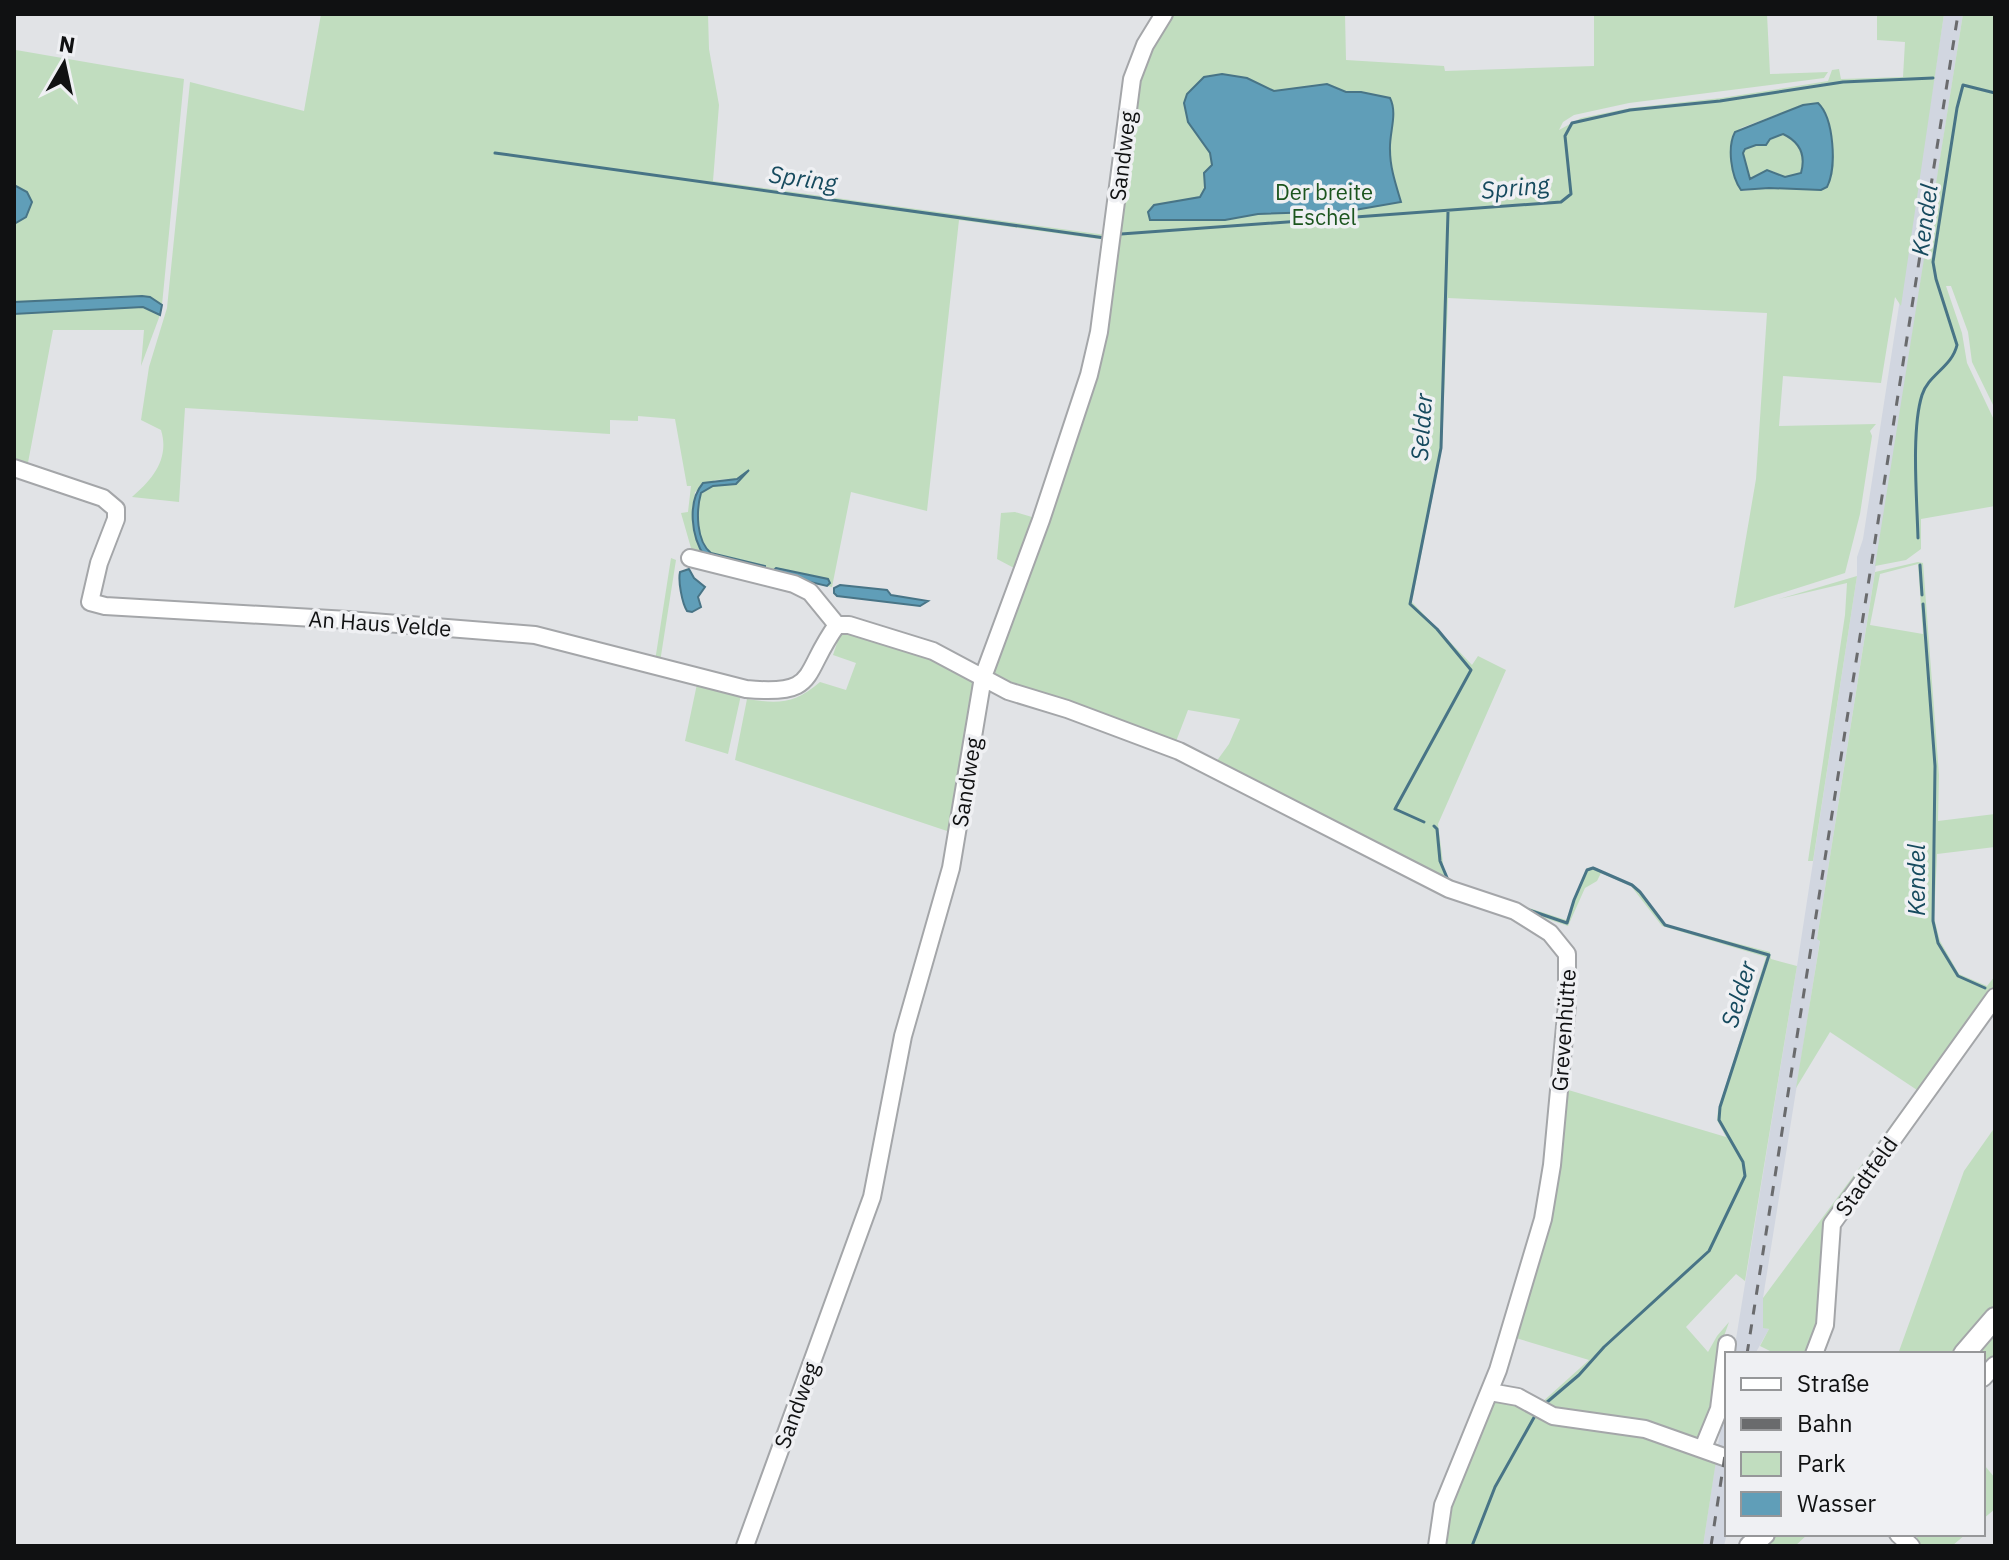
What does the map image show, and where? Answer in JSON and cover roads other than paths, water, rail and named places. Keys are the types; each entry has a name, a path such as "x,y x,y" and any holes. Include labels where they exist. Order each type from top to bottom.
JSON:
{"main road":[{"path":"1966,1352 1995,1318"}],"street":[{"name":"Sandweg","path":"745,1546 872,1197 903,1036 951,868 983,677 1041,520 1089,375 1099,332 1132,79 1145,45 1164,14"},
{"name":"An Haus Velde","path":"14,468 103,498 116,509 116,519 99,563 90,602 105,606 535,635 746,689 772,691 792,688 808,678 837,625"},
{"path":"690,558 794,584 810,592 837,625 849,625 933,651 983,677"},
{"name":"Grevenhütte","path":"983,677 1008,691 1067,709 1218,769 1449,889 1515,911 1550,933 1567,954 1568,989 1552,1165 1543,1219 1498,1370 1443,1505 1437,1546"},
{"name":"Stadtfeld","path":"1815,1352 1825,1325 1832,1224 1995,997"},
{"path":"1726,1352 1727,1344"},
{"path":"1703,1448 1719,1409 1725,1360"},
{"path":"1498,1370 1518,1397"},
{"path":"1490,1392 1518,1397 1553,1416 1645,1429 1725,1457"}],"water":[{"path":"1222,74 1247,78 1274,91 1327,84 1346,92 1390,98 1393,124 1390,157 1401,202 1349,211 1258,214 1225,220 1150,220 1148,212 1154,205 1200,197 1205,188 1204,173 1212,165 1210,153 1188,122 1184,103 1187,94 1204,77"},
{"path":"1818,103 1828,120 1833,156 1827,187 1821,190 1741,190 1731,161 1735,132 1803,105","holes":["1783,134 1794,141 1800,150 1803,160 1801,173 1785,177 1767,170 1750,179 1743,153 1745,149 1766,145 1770,139"]},
{"path":"14,185 27,192 32,202 26,217 14,224"},
{"path":"142,296 162,305 160,315 143,307 14,314 14,302"},
{"path":"749,470 736,484 713,486 701,493 698,525 702,541 711,553 765,566 765,569 705,557 694,530 693,509 703,483 737,479"},
{"path":"776,568 828,579 830,583 827,586 776,574"},
{"path":"689,569 705,587 698,597 701,607 692,612 685,607 680,581 680,572"},
{"path":"840,585 887,590 891,595 928,601 920,606 837,596 834,588"}],"waterway":[{"name":"Spring","path":"1121,234 1561,202 1571,194 1565,136 1572,123 1630,110 1720,101 1843,82 1933,78"},
{"name":"Kendel","path":"1918,538 1917,427 1922,395 1957,345 1933,262 1957,108 1963,85 1995,93"},
{"name":"Spring","path":"495,153 1105,238"},
{"name":"Selder","path":"1424,822 1395,809 1471,670 1437,629 1410,604 1441,448 1448,212"},
{"name":"Kendel","path":"1920,565 1922,595"},
{"name":"Kendel","path":"1923,604 1935,766 1933,921 1938,943 1958,976 1985,988"},
{"name":"Selder","path":"1434,826 1437,829 1440,861 1448,880"},
{"name":"Selder","path":"1526,909 1567,923 1587,870 1593,868 1632,885 1665,925 1769,955 1720,1107 1719,1120 1743,1162 1745,1176 1709,1251 1546,1403"},
{"name":"Selder","path":"1472,1546 1495,1487 1536,1414"}],"railway":[{"path":"1747,1352 1958,14"},
{"path":"1711,1546 1725,1455"}],"park label":[{"name":"Der breite Eschel","path":"1324,204"}]}
